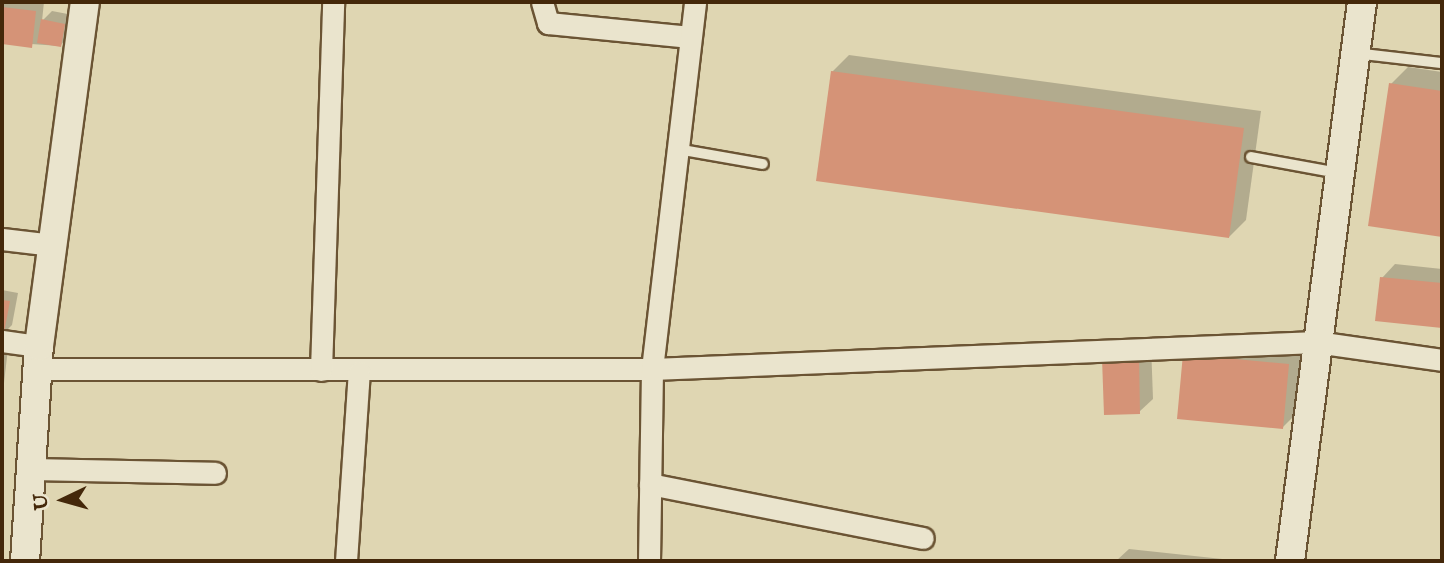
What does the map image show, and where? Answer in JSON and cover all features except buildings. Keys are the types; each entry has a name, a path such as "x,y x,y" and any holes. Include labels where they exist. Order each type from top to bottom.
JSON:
{"street":[{"path":"25,561 38,358 85,2"},
{"path":"321,370 333,2"},
{"path":"542,2 548,23 690,37"},
{"path":"649,561 652,369 695,2"},
{"path":"1290,561 1362,2"},
{"path":"2,239 53,245"},
{"path":"2,341 38,358 359,372 652,369 1317,342 1442,360"},
{"path":"346,561 359,372"},
{"path":"30,469 215,473"},
{"path":"650,484 923,538"}],"lane":[{"path":"1355,53 1442,63"},
{"path":"677,149 763,164"},
{"path":"1251,157 1340,173"}]}
